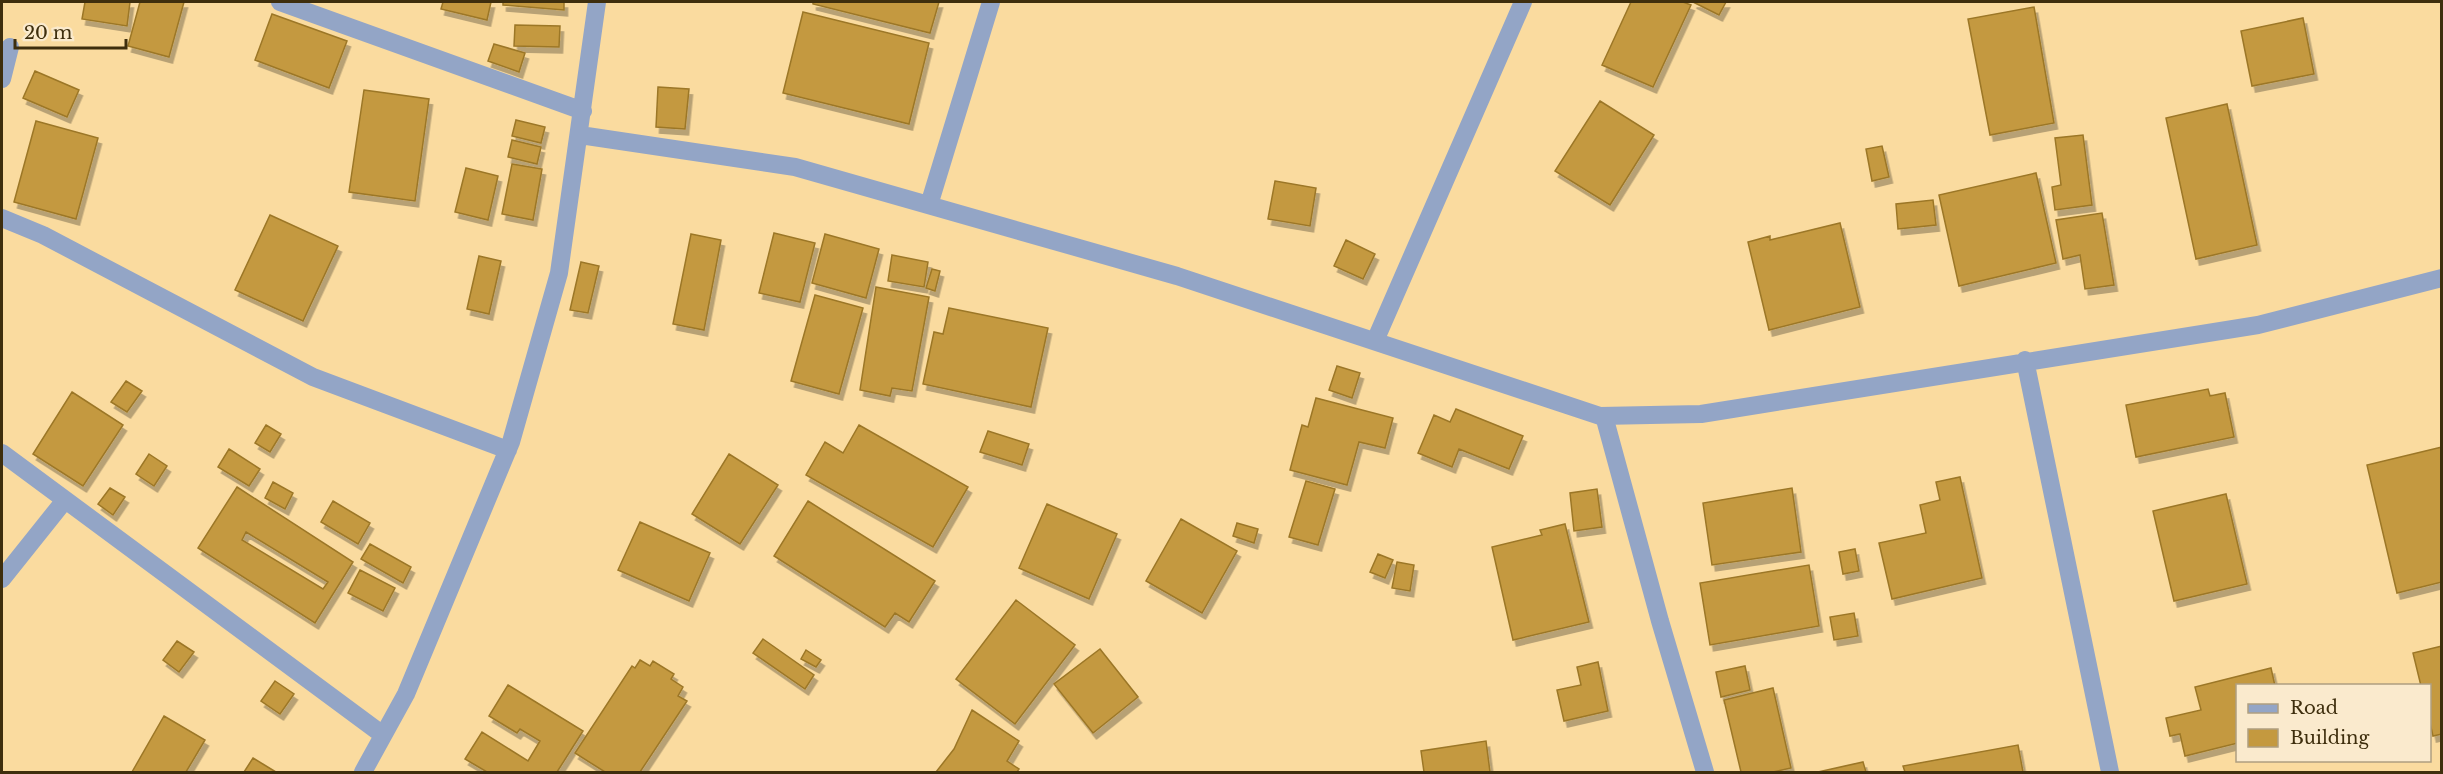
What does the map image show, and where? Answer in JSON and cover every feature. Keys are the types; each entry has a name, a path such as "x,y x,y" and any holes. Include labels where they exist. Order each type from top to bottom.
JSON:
{"street":[{"path":"280,2 583,111"},
{"path":"363,772 406,694 508,450 559,273 597,2"},
{"path":"928,205 991,2"},
{"path":"1375,341 1523,2"},
{"path":"2,79 10,47"},
{"path":"580,135 795,167 1177,276 1604,416 1701,414 2025,360 2258,325 2442,279"},
{"path":"2,218 43,236 314,377 508,450"},
{"path":"2025,360 2110,772"},
{"path":"1604,416 1660,621 1706,768 1705,772"},
{"path":"2,453 383,735"},
{"path":"2,579 65,500"}],"building":[{"path":"85,2 130,2 127,26 82,19"},
{"path":"140,2 184,2 169,57 128,46"},
{"path":"443,2 491,2 487,20 441,9"},
{"path":"503,2 564,2 564,10 503,5"},
{"path":"813,2 939,2 930,33 813,4"},
{"path":"1631,2 1683,2 1691,5 1653,87 1602,65"},
{"path":"1693,2 1726,2 1719,15"},
{"path":"2034,7 2054,123 1990,135 1968,19"},
{"path":"803,12 929,43 909,124 783,93"},
{"path":"272,14 347,41 329,88 255,60"},
{"path":"2303,18 2314,74 2252,86 2241,31"},
{"path":"515,25 560,26 559,47 514,46"},
{"path":"494,44 525,53 519,72 488,61"},
{"path":"35,71 79,90 67,117 23,98"},
{"path":"658,87 689,89 685,129 656,127"},
{"path":"364,90 429,99 415,201 349,192"},
{"path":"1600,101 1654,135 1610,205 1555,171"},
{"path":"2227,104 2257,245 2196,259 2166,118"},
{"path":"516,120 545,127 541,143 512,136"},
{"path":"36,121 98,138 76,219 14,202"},
{"path":"2083,135 2092,205 2055,210 2052,187 2061,185 2055,138"},
{"path":"512,140 541,147 537,164 508,157"},
{"path":"1882,146 1889,177 1872,181 1866,149"},
{"path":"512,164 542,169 533,220 502,214"},
{"path":"466,168 498,176 488,220 455,212"},
{"path":"2036,173 2056,263 1959,286 1939,195"},
{"path":"1275,181 1316,188 1310,226 1268,219"},
{"path":"1933,200 1936,225 1898,229 1896,204"},
{"path":"2102,213 2114,285 2085,289 2080,255 2063,259 2056,220"},
{"path":"270,215 338,246 303,321 235,290"},
{"path":"1840,223 1860,307 1769,330 1748,242 1770,236 1770,240"},
{"path":"774,233 815,243 800,302 759,293"},
{"path":"691,234 721,240 704,330 673,324"},
{"path":"825,234 879,249 866,298 812,283"},
{"path":"1346,240 1375,254 1363,279 1334,266"},
{"path":"892,255 928,262 924,287 888,281"},
{"path":"479,256 501,261 489,314 467,309"},
{"path":"581,262 599,266 588,313 570,310"},
{"path":"932,269 940,271 935,291 926,288"},
{"path":"876,287 929,297 912,391 892,388 890,396 860,390"},
{"path":"815,295 863,308 839,394 791,381"},
{"path":"949,308 1048,328 1031,407 923,384 934,332 943,334"},
{"path":"1337,366 1360,373 1352,398 1329,390"},
{"path":"126,381 142,391 127,412 111,402"},
{"path":"2208,389 2210,396 2225,393 2234,437 2136,457 2126,405"},
{"path":"72,392 123,425 83,486 33,454"},
{"path":"1316,398 1393,418 1385,448 1359,442 1347,485 1290,470 1302,425 1308,427"},
{"path":"1456,409 1523,436 1509,469 1459,449 1452,467 1418,453 1434,415 1450,422"},
{"path":"266,425 281,434 270,452 255,443"},
{"path":"859,425 968,487 933,547 806,475 825,442 843,453"},
{"path":"988,431 1029,444 1022,465 980,452"},
{"path":"2442,447 2442,582 2397,593 2367,465"},
{"path":"229,449 260,469 249,486 218,467"},
{"path":"149,454 167,466 154,486 136,474"},
{"path":"729,454 778,485 740,544 692,514"},
{"path":"1960,477 1982,578 1892,599 1879,543 1926,533 1920,505 1940,500 1936,482"},
{"path":"1306,481 1335,489 1318,545 1289,537"},
{"path":"273,482 293,493 285,509 265,498"},
{"path":"237,487 353,562 315,623 198,548","holes":["246,532 328,582 323,589 242,540"]},
{"path":"110,488 125,497 113,515 98,504"},
{"path":"1792,488 1801,552 1712,565 1703,503"},
{"path":"1597,489 1602,527 1574,531 1570,493"},
{"path":"2226,494 2247,584 2174,601 2153,511"},
{"path":"333,501 370,523 358,544 321,522"},
{"path":"808,501 935,581 909,622 895,613 885,627 774,556"},
{"path":"1047,504 1117,534 1089,599 1019,568"},
{"path":"1181,519 1237,551 1202,613 1146,581"},
{"path":"640,522 710,553 689,601 618,570"},
{"path":"1237,523 1258,529 1254,543 1233,536"},
{"path":"1565,524 1589,622 1513,640 1492,547 1542,535 1540,530"},
{"path":"370,544 411,567 403,583 361,559"},
{"path":"1855,549 1859,571 1843,574 1839,552"},
{"path":"1378,554 1393,560 1385,578 1370,572"},
{"path":"1397,562 1414,565 1410,591 1392,588"},
{"path":"1809,565 1819,626 1710,645 1700,583"},
{"path":"360,570 395,588 383,611 348,593"},
{"path":"1016,600 1075,645 1015,724 956,679"},
{"path":"1854,613 1858,636 1834,640 1830,617"},
{"path":"763,639 814,675 805,689 753,653"},
{"path":"177,641 194,652 179,672 163,660"},
{"path":"2442,646 2442,734 2433,736 2431,684 2421,684 2413,653"},
{"path":"1100,649 1138,697 1093,733 1054,684"},
{"path":"806,650 821,660 816,667 801,659"},
{"path":"640,660 650,666 653,661 674,674 671,679 683,687 678,696 687,701 640,772 605,772 575,753 632,666 635,668"},
{"path":"1598,662 1608,711 1564,721 1557,690 1581,685 1577,667"},
{"path":"1745,666 1750,690 1721,697 1716,672"},
{"path":"2271,668 2275,684 2236,684 2236,743 2185,756 2180,734 2170,736 2166,718 2201,710 2195,687"},
{"path":"275,681 294,694 280,714 261,701"},
{"path":"508,685 583,731 557,772 487,772 465,759 482,732 528,761 540,741 520,729 517,733 489,716"},
{"path":"1773,688 1791,768 1773,772 1741,772 1724,700"},
{"path":"972,710 1019,741 1007,761 1019,769 1017,772 936,772 954,749"},
{"path":"164,716 205,740 186,772 132,772"},
{"path":"1486,741 1490,772 1424,772 1421,751"},
{"path":"2018,745 2023,772 1905,772 1903,766"},
{"path":"253,758 276,772 244,772"},
{"path":"1863,762 1866,772 1818,772"}]}
